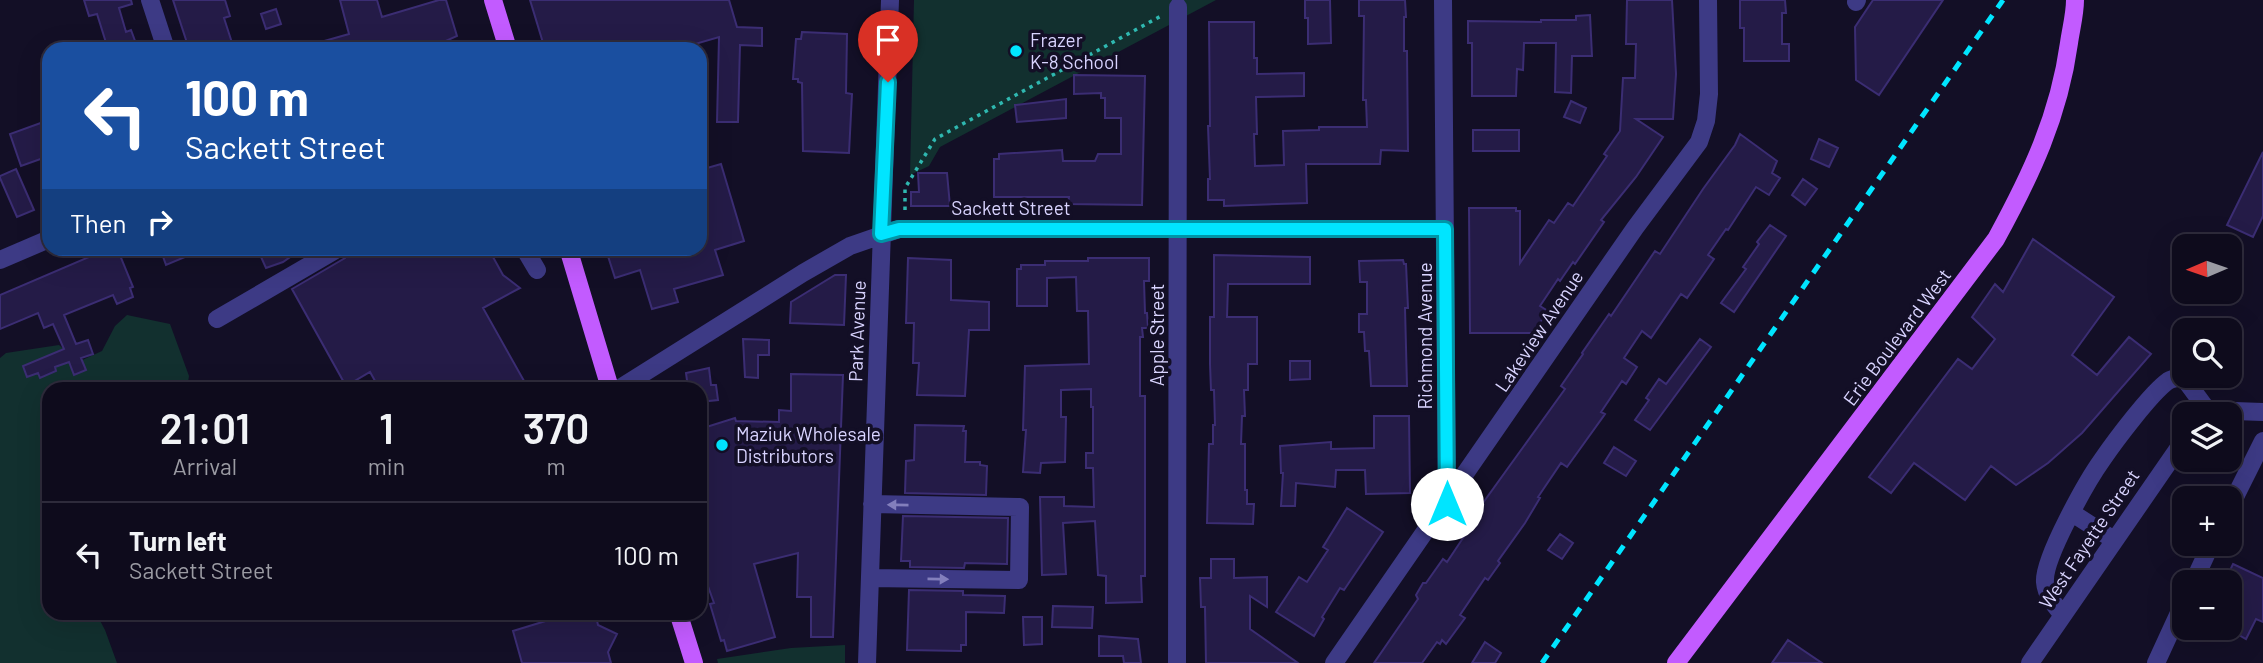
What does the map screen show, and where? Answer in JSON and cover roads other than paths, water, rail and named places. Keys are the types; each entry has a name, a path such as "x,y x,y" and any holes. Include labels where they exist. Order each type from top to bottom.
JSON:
{"main road":[{"path":"494,0 502,42"},
{"name":"Erie Boulevard West","path":"1676,663 1996,239 2025,188 2049,132 2065,74 2075,0"},
{"path":"570,256 608,382"},
{"path":"681,620 694,663"}],"street":[{"path":"150,0 164,42"},
{"name":"Park Avenue","path":"867,663 890,0"},
{"name":"Richmond Avenue","path":"1443,0 1447,504"},
{"name":"Lakeview Avenue","path":"1334,663 1447,504 1635,228 1699,142 1706,121 1709,94 1708,0"},
{"name":"Apple Street","path":"1177,663 1178,7"},
{"name":"Sackett Street","path":"630,382 850,246 899,229 1445,229"},
{"path":"0,260 42,242"},
{"path":"217,319 325,256"},
{"path":"529,256 537,270"},
{"path":"2063,615 2052,601 2045,583 2051,556 2101,461 2159,389 2171,379 2183,377 2201,402"},
{"path":"2242,411 2263,412"},
{"path":"2240,486 2263,441"},
{"name":"West Fayette Street","path":"2030,663 2172,457"},
{"path":"870,578 1019,580 1020,507 872,504"},
{"path":"2073,513 2114,540"},
{"path":"2155,663 2172,627"}],"railway":[{"path":"1542,663 2003,0"}],"place":[{"name":"Frazer K-8 School","path":"1016,51"},
{"name":"Maziuk Wholesale Distributors","path":"722,445"}]}
